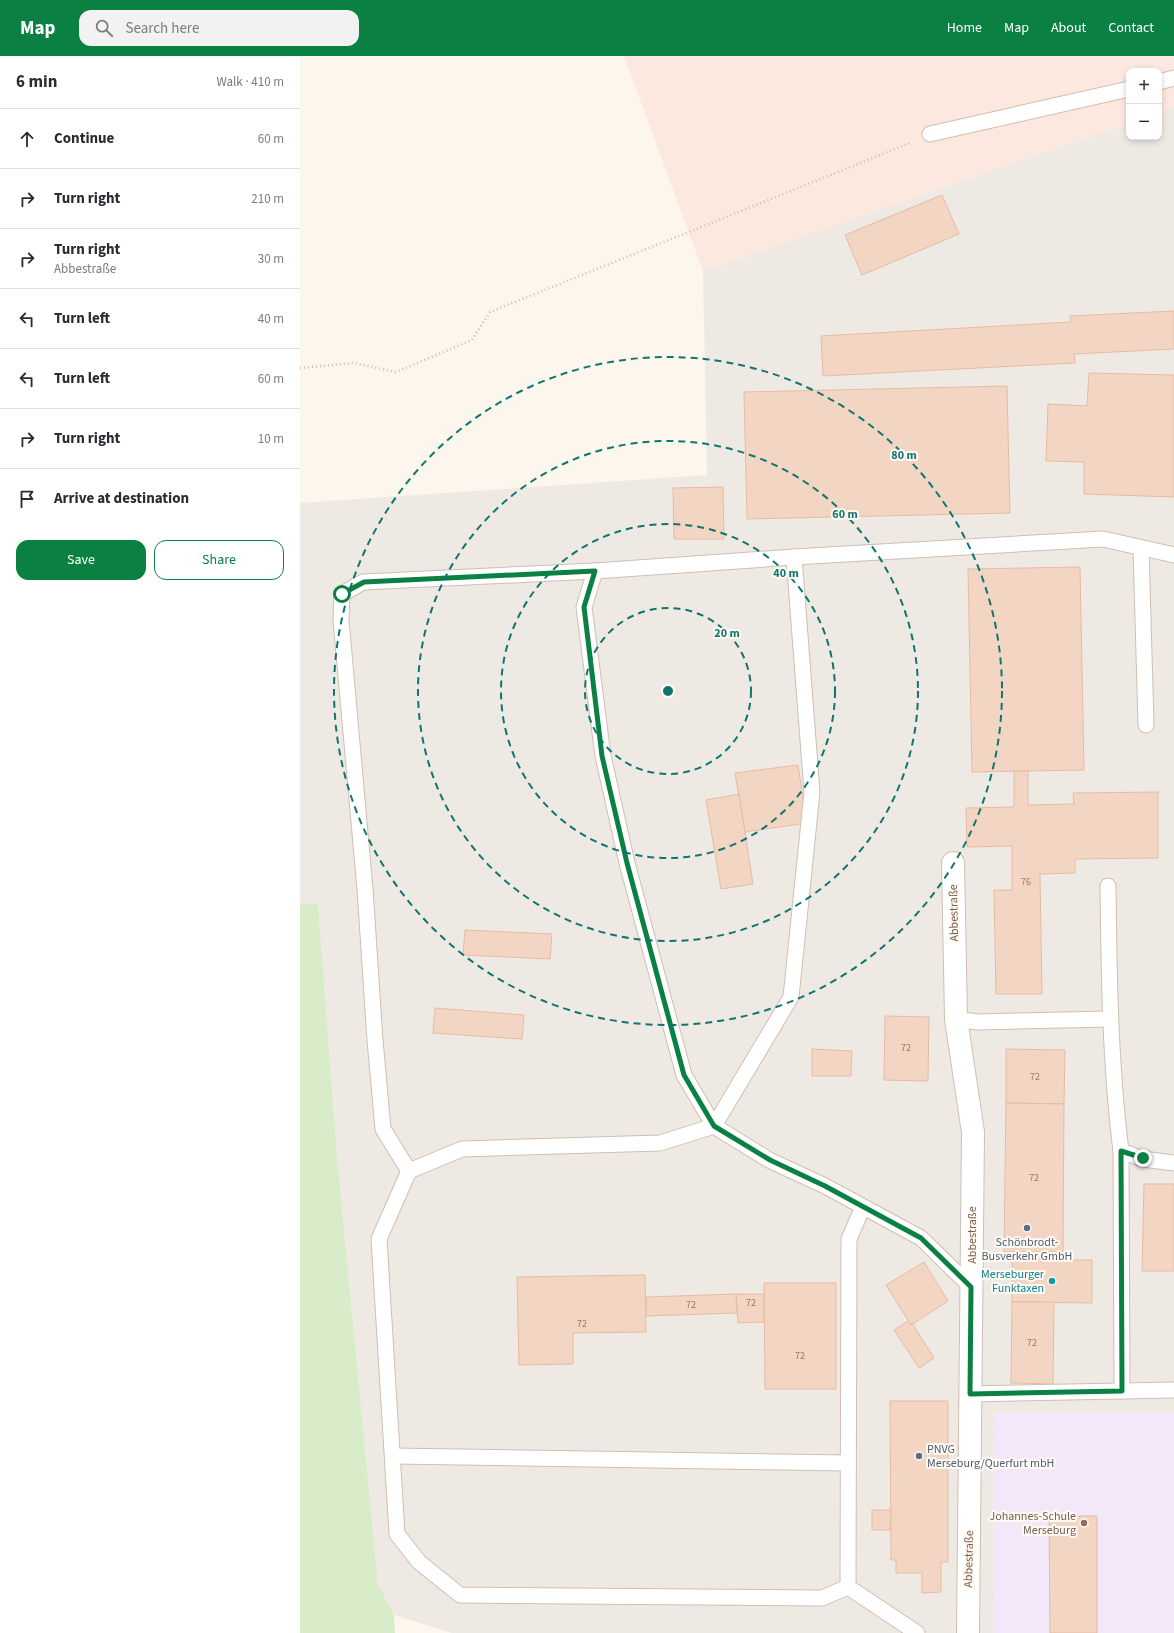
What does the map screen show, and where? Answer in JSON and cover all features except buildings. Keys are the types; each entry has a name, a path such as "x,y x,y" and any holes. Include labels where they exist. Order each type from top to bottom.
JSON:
{"street":[{"name":"Abbestraße","path":"953,863 956,1019 973,1132 968,1633"}],"lane":[{"path":"1162,81 1174,78"},
{"path":"930,134 1126,90"},
{"path":"409,1171 383,1129 375,1040 365,889 341,620 342,594 364,582 595,571 794,557 1102,539 1174,555"},
{"path":"1141,548 1146,725"},
{"path":"794,557 812,792 791,997 714,1126 660,1144 462,1149 409,1171 379,1239 397,1534 419,1562 460,1595 822,1598 848,1587"},
{"path":"595,571 584,607 602,756 627,863 684,1075 714,1126 770,1160 825,1186 921,1238 971,1287"},
{"path":"1108,886 1110,1019 1117,1120 1121,1151 1122,1391"},
{"path":"956,1019 977,1022 1110,1019"},
{"path":"1121,1151 1143,1158 1174,1163"},
{"path":"848,1587 849,1239 863,1207"},
{"path":"970,1394 1174,1390"},
{"path":"392,1456 848,1463"},
{"path":"848,1587 917,1633"}],"path":[{"path":"300,368 354,363 396,372 472,340 490,312 930,134"}],"shaded area":[{"path":"624,56 1174,56 1174,107 1162,112 1162,68 1126,68 1126,124 703,271"},
{"path":"1174,107 1174,1412 994,1413 993,1633 452,1633 394,1615 378,1584 337,1155 318,903 300,904 300,503 707,475 703,271 1126,124 1126,140 1162,140 1162,112"},
{"name":"Johannes-Schule Merseburg","path":"1174,1412 1174,1633 993,1633 994,1413"}],"green space":[{"path":"318,903 337,1155 378,1584 394,1615 395,1633 300,1633 300,904"}],"place":[{"name":"Schönbrodt- Busverkehr GmbH","path":"1027,1228"},
{"name":"Merseburger Funktaxen","path":"1052,1281"},
{"name":"PNVG Merseburg/Querfurt mbH","path":"919,1456"},
{"name":"Johannes-Schule Merseburg","path":"1084,1523"}],"route":[{"path":"342,594 364,582 522,576 595,571 584,607 602,756 627,863 684,1075 714,1126 770,1160 825,1186 921,1238 971,1287 970,1394 1122,1391 1121,1151 1143,1158"}]}
